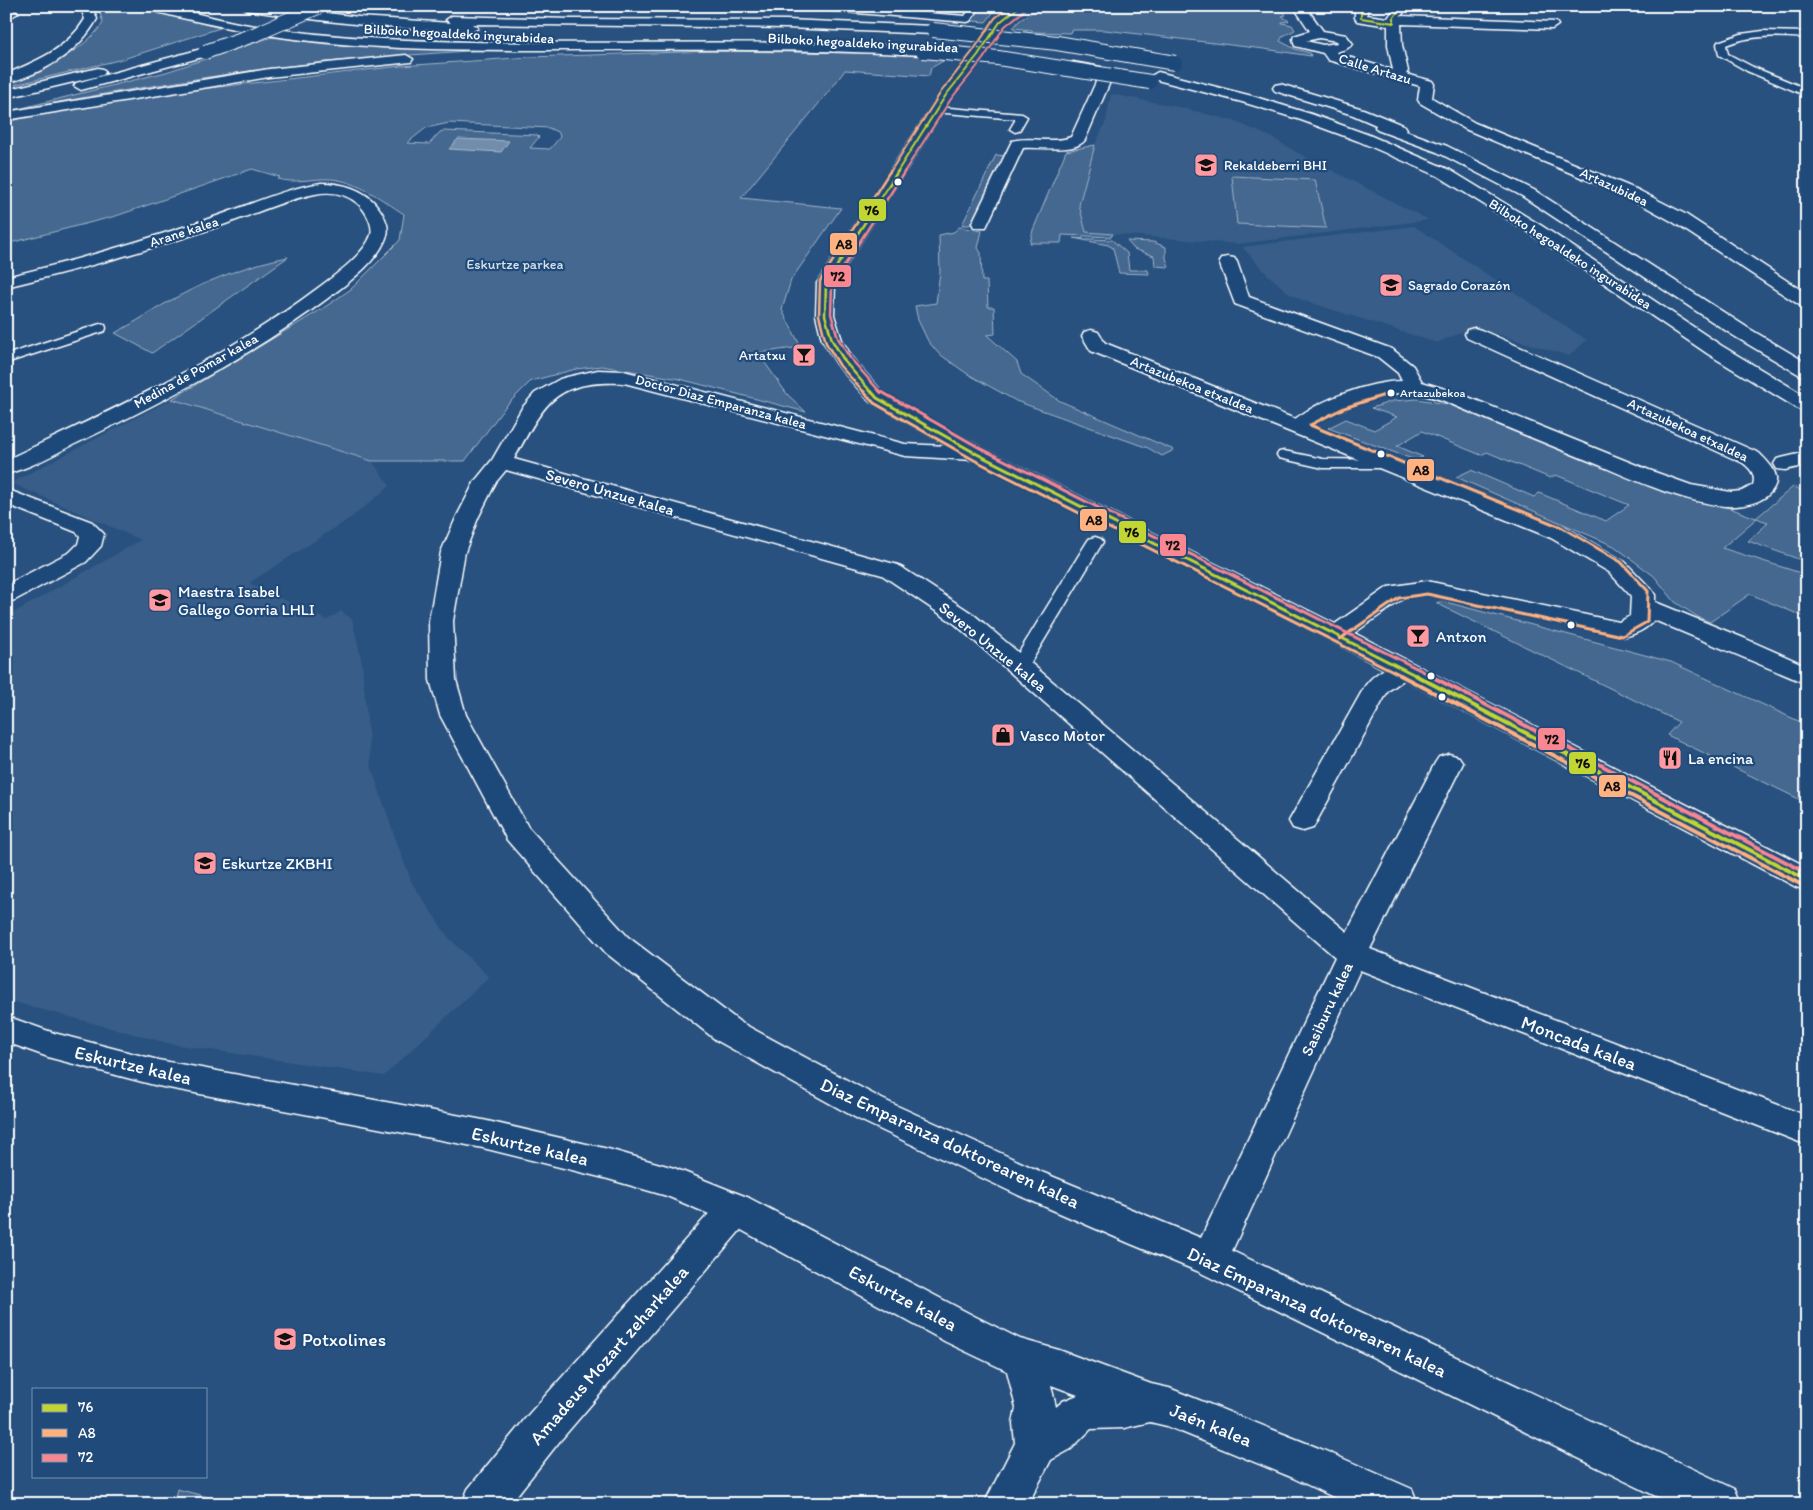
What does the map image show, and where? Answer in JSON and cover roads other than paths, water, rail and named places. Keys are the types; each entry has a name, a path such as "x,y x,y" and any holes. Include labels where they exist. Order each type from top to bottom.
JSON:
{"main road":[{"path":"6,79 42,63 73,45 85,32 91,19 86,6"},
{"path":"149,6 249,30 330,40 442,46 793,46 929,40"},
{"name":"Bilboko hegoaldeko ingurabidea","path":"194,6 302,24 445,36 929,40 1006,59 1154,79 1258,107 1379,144 1442,172 1533,226 1698,340 1807,406"},
{"name":"Bilboko hegoaldeko ingurabidea","path":"247,6 313,16 458,28 812,30 1057,48 1172,65 1292,98 1442,149 1528,193 1741,332 1807,371"},
{"path":"6,94 78,77 191,46 290,6"},
{"path":"301,6 359,13 466,21 786,24 929,40"},
{"path":"6,104 108,80 205,52 256,34 320,6"},
{"path":"1020,6 1000,22 978,55 946,95 826,283 825,315 832,340 845,362 877,398 977,454 1336,634 1807,880"},
{"path":"1300,6 1319,34 1334,36 1346,41 1346,44 1343,46 1327,49"},
{"path":"1361,6 1361,18 1394,21 1552,24"},
{"path":"1395,75 1400,71 1394,21 1395,15 1402,6"},
{"path":"6,10 12,13 6,16"},
{"name":"Calle Artazu","path":"1319,34 1308,35 1299,40 1300,43 1306,46 1327,49 1333,57 1427,84"},
{"path":"6,116 191,84 341,65 482,53 690,45"},
{"path":"978,55 1072,65 1096,70 1103,82 1077,140 1067,144 1030,142 1017,144 980,223"},
{"path":"1172,65 1192,67"},
{"path":"1262,83 1358,112 1442,149"},
{"name":"Artazubidea","path":"1427,84 1425,100 1470,126 1632,193 1679,218 1807,302"},
{"name":"Arane kalea","path":"6,282 112,255 225,220 284,197 317,188 338,189 360,198"},
{"name":"Medina de Pomar kalea","path":"6,468 230,356 277,326 342,279 370,249 380,234 373,211 360,198"},
{"path":"1228,262 1241,300 1385,353 1406,370 1415,386"},
{"name":"Artazubekoa etxaldea","path":"1298,428 1307,418 1362,393 1390,387 1415,386 1451,398 1651,478 1695,492 1726,499 1740,498 1754,494 1762,489 1766,482 1762,469 1751,458 1474,334"},
{"name":"Artazubekoa etxaldea","path":"1091,336 1098,347 1559,533 1617,567 1643,595 1642,606"},
{"name":"Doctor Diaz Emparanza kalea","path":"502,462 532,408 542,397 567,383 598,376 624,377 904,450 977,454"},
{"path":"1785,464 1807,458"},
{"name":"Severo Unzue kalea","path":"502,462 890,570 964,619 1352,954"},
{"name":"Diaz Emparanza doktorearen kalea","path":"502,462 486,481 467,518 453,552 441,621 443,680 453,715 517,833 617,944 728,1031 870,1109 1049,1191 1210,1259 1652,1473 1720,1504"},
{"path":"6,496 84,527 92,534 89,546 78,557 6,594"},
{"path":"1336,634 1398,592 1427,588 1623,630 1642,619 1642,606 1737,644 1807,676"},
{"path":"1304,821 1378,686 1403,669"},
{"name":"Sasiburu kalea","path":"1210,1259 1352,954 1449,763"},
{"name":"Moncada kalea","path":"1352,954 1807,1131"},
{"name":"Eskurtze kalea","path":"6,1029 51,1045 158,1073 483,1134 608,1164 674,1183 736,1209 960,1329 1021,1357"},
{"name":"Amadeus Mozart zeharkalea","path":"484,1504 544,1428 736,1209"},
{"path":"1021,1357 1028,1372 1036,1408 1034,1423 1036,1446"},
{"name":"Jaén kalea","path":"1021,1357 1151,1403 1169,1407 1306,1462 1397,1504"},
{"path":"1005,1504 1036,1446 1056,1435 1077,1415 1092,1409 1124,1409 1151,1403"}],"lane":[{"path":"808,6 967,19 977,6"},
{"path":"1807,35 1781,34 1734,37 1721,44 1724,55 1750,69 1807,93"},
{"path":"937,110 1022,117 1016,128"},
{"path":"6,359 100,328"},
{"path":"1284,455 1298,460 1390,464"},
{"path":"1019,667 1095,542"}],"place":[{"name":"Rekaldeberri BHI","path":"1206,165"},
{"name":"Sagrado Corazón","path":"1391,285"},
{"name":"Artatxu","path":"804,355"},
{"name":"Artazubekoa","path":"1391,393"},
{"name":"Maestra Isabel Gallego Gorria LHLI","path":"160,600"},
{"name":"Antxon","path":"1418,636"},
{"name":"Vasco Motor","path":"1003,735"},
{"name":"La encina","path":"1670,758"},
{"name":"Eskurtze ZKBHI","path":"205,863"},
{"name":"Potxolines","path":"285,1339"}],"park label":[{"name":"Eskurtze parkea","path":"515,264"}]}
